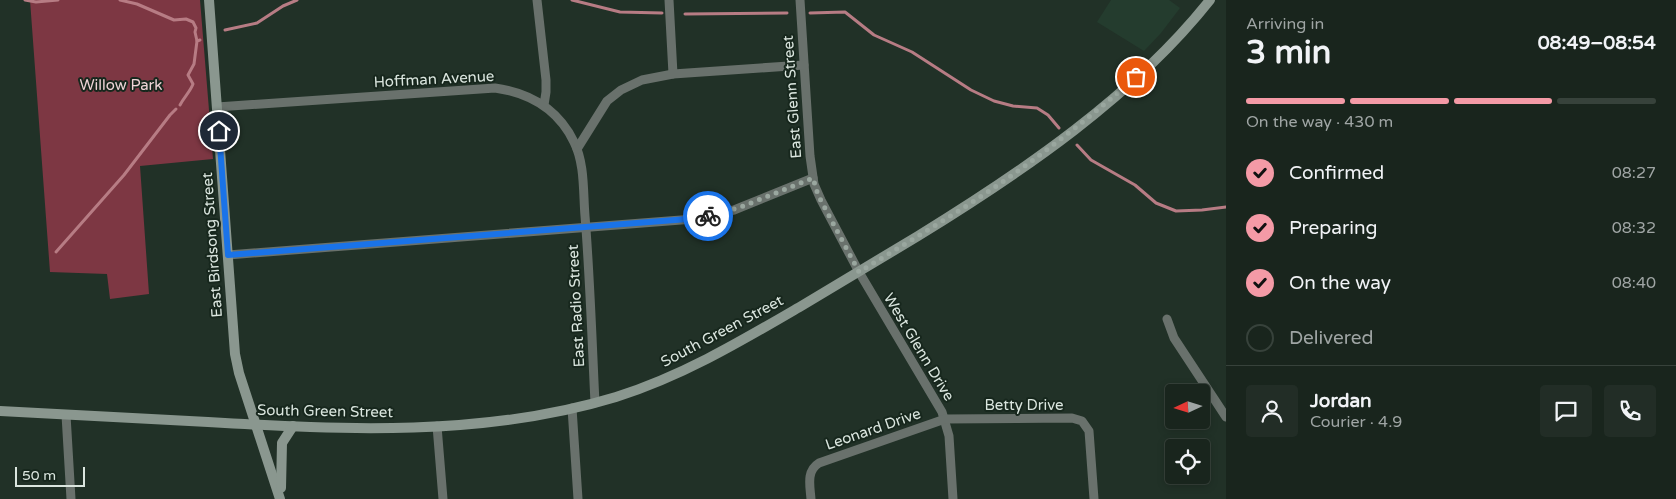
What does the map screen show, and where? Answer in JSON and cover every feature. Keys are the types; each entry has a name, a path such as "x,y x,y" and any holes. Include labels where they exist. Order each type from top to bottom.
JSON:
{"street":[{"name":"East Birdsong Street","path":"209,0 235,354 281,499"},
{"path":"537,0 546,80 544,105"},
{"path":"669,0 673,74"},
{"name":"East Glenn Street","path":"800,0 813,178 818,195 859,272"},
{"name":"South Green Street","path":"0,411 257,425 372,428 436,426 508,419 595,403 645,386 697,364 760,330 859,272 991,189 1099,110 1160,55 1210,0"},
{"path":"577,149 603,106 626,86 642,80 673,74 804,65"},
{"name":"Hoffman Avenue","path":"217,107 488,88 508,90 534,99 544,105 565,128 577,149"},
{"name":"East Radio Street","path":"577,149 581,168 586,227 595,403"},
{"path":"228,255 688,219 713,215 741,207 813,178"},
{"name":"West Glenn Drive","path":"859,272 936,399 945,419 949,436 953,499"},
{"path":"1167,319 1174,338 1226,417"},
{"path":"572,408 578,499"},
{"path":"66,414 71,499"},
{"name":"Betty Drive","path":"945,419 1072,418 1082,421 1087,427 1090,436 1094,499"},
{"name":"Leonard Drive","path":"811,499 810,472 818,463 945,419"},
{"path":"281,499 281,450 284,439 293,426"},
{"path":"436,426 443,499"}],"shaded area":[{"path":"1111,0 1169,0 1180,8 1144,51 1097,22"}],"green space":[{"name":"Willow Park","path":"30,0 200,0 213,159 140,166 149,294 110,299 107,274 50,272"}],"waterway":[{"path":"25,0 36,2 58,0"},
{"path":"120,0 137,4 174,20 186,19 193,22 196,28 197,41"},
{"path":"225,30 257,23 283,6 297,0"},
{"path":"572,0 620,12 662,13"},
{"path":"810,13 845,12 874,35 912,52 971,90 994,101 1013,106 1037,108 1048,115 1059,128"},
{"path":"685,14 787,13"},
{"path":"180,105 193,84 188,75 194,64 197,41 200,40"},
{"path":"56,252 124,175 176,109"},
{"path":"1077,145 1091,160 1135,185 1156,203 1176,211 1226,207"}],"way so far":[{"path":"708,216 741,207 813,178 818,195 859,272 969,204 1029,163 1099,110 1136,77"}],"route":[{"path":"219,131 228,255 708,216"}]}
